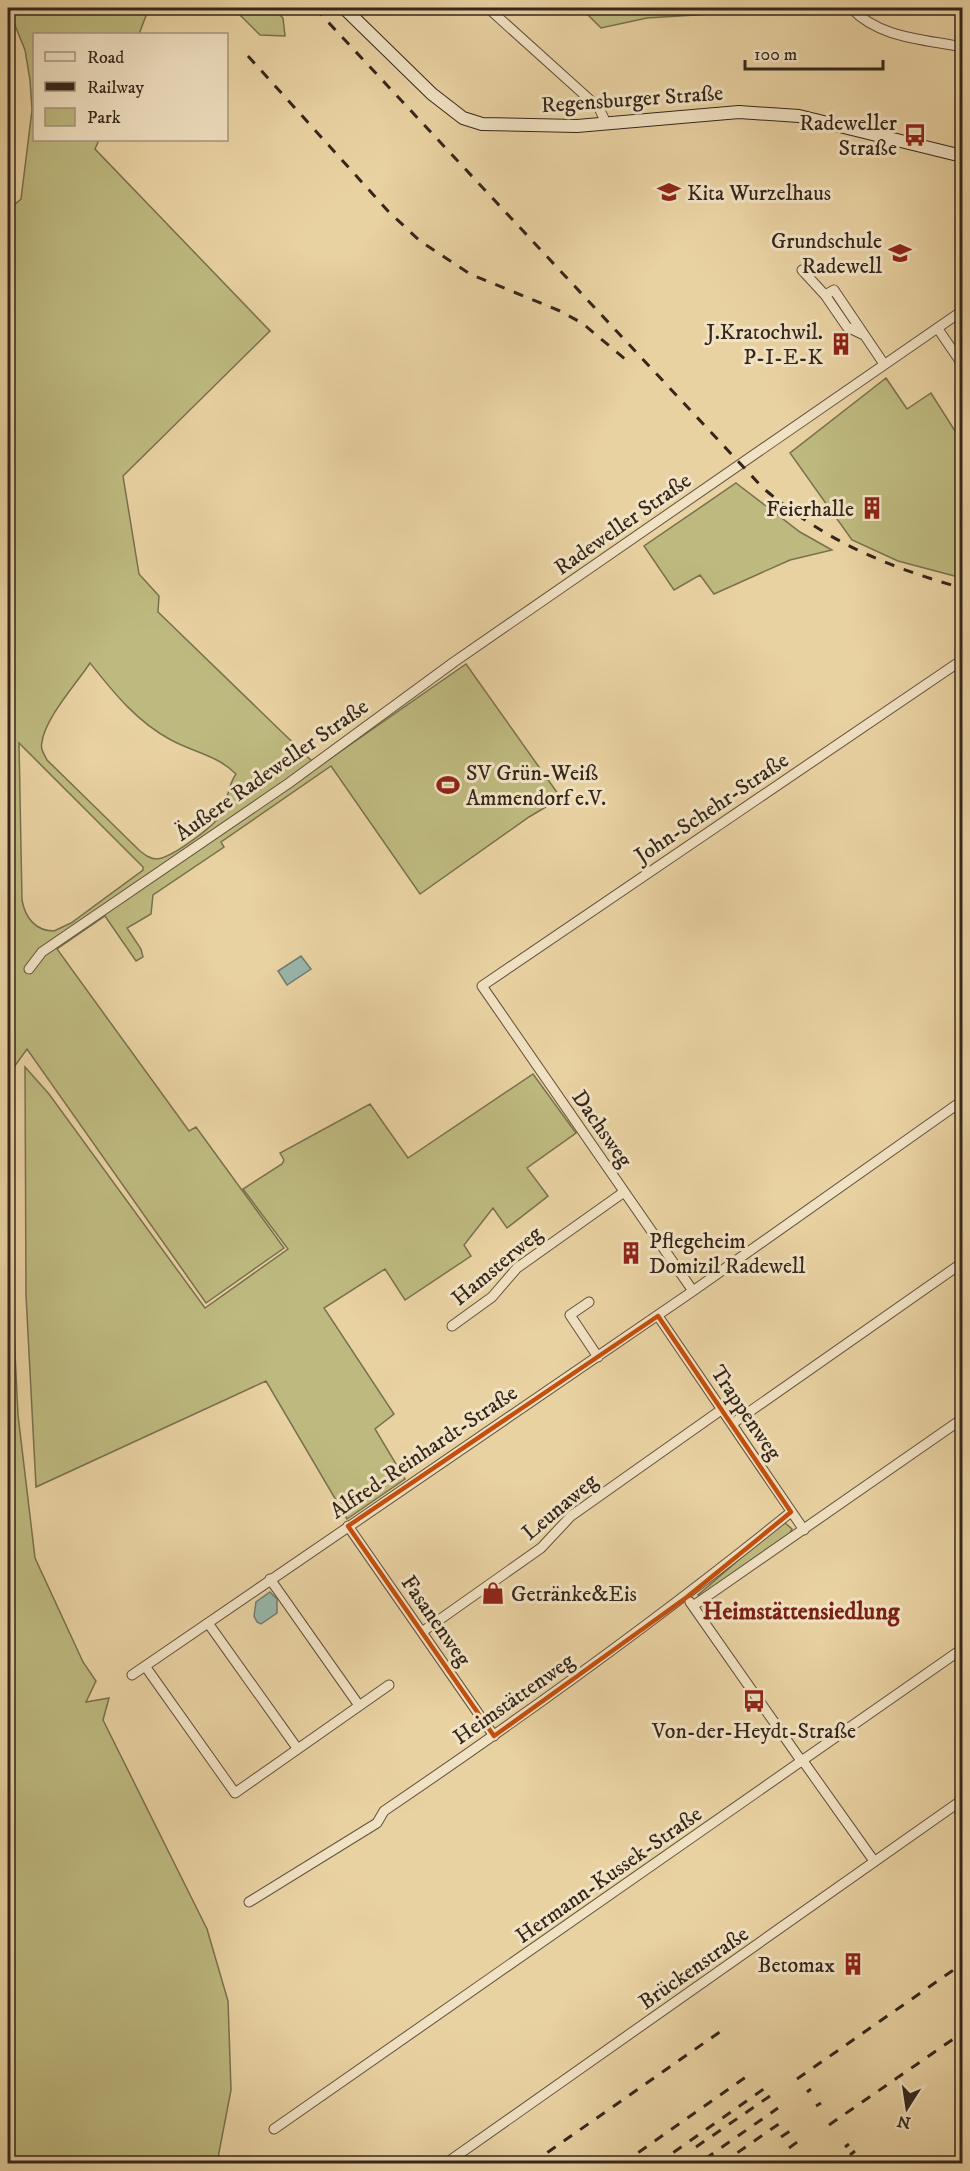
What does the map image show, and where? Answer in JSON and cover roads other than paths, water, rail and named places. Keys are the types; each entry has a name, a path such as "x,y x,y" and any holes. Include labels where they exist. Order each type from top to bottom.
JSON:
{"main road":[{"name":"Regensburger Straße","path":"344,8 432,93 452,110 472,122 527,127 606,123 705,113 774,112 963,156"}],"street":[{"path":"488,8 599,108 606,123"},
{"path":"850,8 863,21 893,34 963,47"},
{"path":"802,270 825,295 834,290 884,364"},
{"name":"Radeweller Straße","path":"540,603 963,311"},
{"path":"938,329 963,364"},
{"name":"Äußere Radeweller Straße","path":"28,969 42,952 289,783 540,603"},
{"name":"John-Schehr-Straße","path":"482,986 963,660"},
{"name":"Dachsweg","path":"482,986 693,1291"},
{"name":"Alfred-Reinhardt-Straße","path":"132,1675 658,1316 963,1101"},
{"name":"Hamsterweg","path":"452,1326 492,1297 517,1268 624,1192"},
{"path":"732,1424 963,1263"},
{"path":"589,1302 570,1315 598,1357"},
{"name":"Trappenweg","path":"658,1316 804,1530"},
{"name":"Leunaweg","path":"422,1632 541,1548 571,1516 721,1410"},
{"path":"693,1606 963,1419"},
{"name":"Heimstättenweg","path":"249,1902 377,1823 384,1811 494,1736 687,1597 791,1512"},
{"name":"Fasanenweg","path":"348,1526 494,1736"},
{"path":"270,1579 358,1704"},
{"path":"687,1597 874,1861"},
{"path":"208,1623 297,1748"},
{"name":"Hermann-Kussek-Straße","path":"274,2129 963,1649"},
{"path":"145,1666 235,1793 358,1704 389,1685"},
{"name":"Brückenstraße","path":"445,2163 963,1800"}],"railway":[{"path":"315,8 763,488 809,523 857,550 907,571 962,588"},
{"path":"248,56 388,211 420,241 470,274 560,311 582,323 625,359"},
{"path":"797,2079 962,1964"},
{"path":"531,2164 724,2029"},
{"path":"829,2125 962,2033"},
{"path":"622,2164 753,2072"},
{"path":"657,2164 765,2088"},
{"path":"807,2092 811,2089"},
{"path":"696,2147 770,2096"},
{"path":"816,2106 821,2103"},
{"path":"705,2159 778,2108"},
{"path":"721,2164 786,2119"},
{"path":"781,2137 793,2129"},
{"path":"789,2148 800,2140"},
{"path":"845,2147 849,2144"},
{"path":"850,2155 855,2151"},
{"path":"957,2164 962,2159"}],"place":[{"name":"Radeweller Straße","path":"915,135"},
{"name":"Kita Wurzelhaus","path":"669,192"},
{"name":"Grundschule Radewell","path":"900,253"},
{"name":"J.Kratochwil. P-I-E-K","path":"841,344"},
{"name":"Feierhalle","path":"872,508"},
{"name":"SV Grün-Weiß Ammendorf e.V.","path":"448,785"},
{"name":"Pflegeheim Domizil Radewell","path":"631,1253"},
{"name":"Getränke&Eis","path":"493,1593"},
{"name":"Von-der-Heydt-Straße","path":"754,1701"},
{"name":"Betomax","path":"853,1964"}],"district":[{"name":"Heimstättensiedlung","path":"801,1611"}]}
